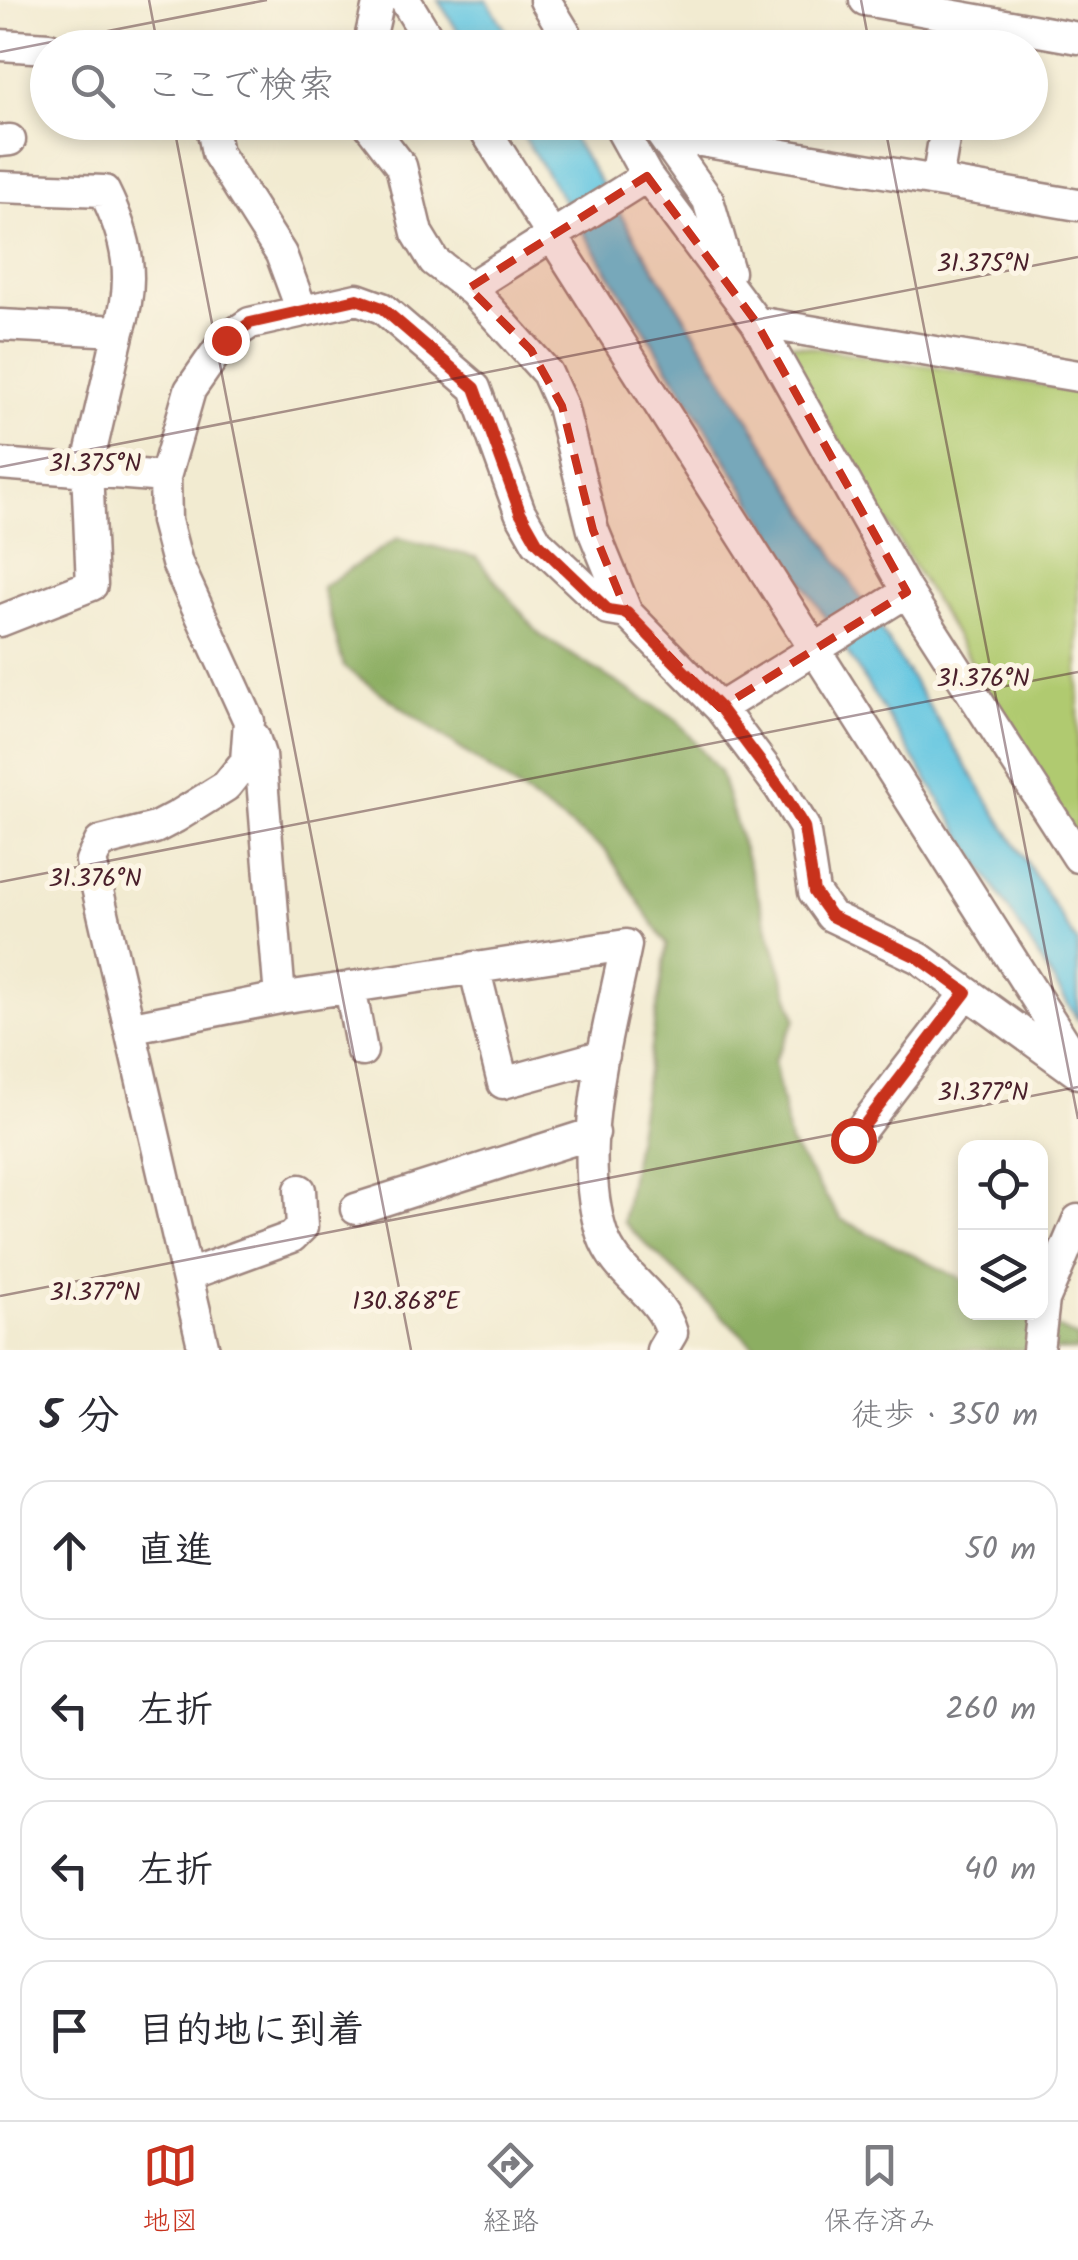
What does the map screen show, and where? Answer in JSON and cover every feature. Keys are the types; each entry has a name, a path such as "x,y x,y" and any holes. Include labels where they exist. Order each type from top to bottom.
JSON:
{"street":[{"path":"372,30 379,0"},
{"path":"405,0 423,30"},
{"path":"545,0 565,30"},
{"path":"865,0 1022,30"},
{"path":"1048,34 1078,38"},
{"path":"0,46 30,47"},
{"path":"214,140 217,153 281,254 302,312"},
{"path":"381,140 401,166 417,234 434,261 470,288 547,373 562,406 594,530 627,613 720,708 804,827 814,892 831,916 919,958 1078,1072"},
{"path":"492,140 555,233 1078,1064"},
{"path":"623,140 636,182 736,294 756,322 895,598 1078,858"},
{"path":"667,140 708,200 736,294"},
{"path":"718,140 1078,206"},
{"path":"937,181 944,140"},
{"path":"470,288 636,182"},
{"path":"0,187 104,191 122,228 130,266 129,299 87,468 92,584 0,620"},
{"path":"290,878 277,788 177,563 166,521 165,477 190,390 226,340 250,323 357,299 382,308 475,388 520,512 537,542 608,610 627,613"},
{"path":"756,322 1078,376"},
{"path":"0,325 119,331"},
{"path":"0,464 165,477"},
{"path":"720,708 895,598"},
{"path":"204,1350 133,1027 91,861 100,842 155,828 226,786 246,761 250,721"},
{"path":"260,755 280,998"},
{"path":"133,1027 350,986 626,945 604,1056 591,1160 602,1234 619,1267 666,1312 672,1332 662,1350"},
{"path":"474,967 503,1083 604,1056"},
{"path":"350,986 362,1051"},
{"path":"853,1140 966,992"},
{"path":"356,1208 594,1133"},
{"path":"188,1275 292,1237 302,1227 300,1190"},
{"path":"1048,1263 1078,1220"},
{"path":"1038,1350 1042,1320"}],"highlighted area":[{"path":"647,176 756,322 907,592 720,708 627,613 593,530 562,406 531,350 469,288"}],"green space":[{"path":"779,342 1078,391 1078,840"},
{"path":"398,538 476,557 540,635 677,720 720,772 796,1019 774,1061 790,1143 841,1219 958,1278 958,1320 1042,1320 1078,1338 1078,1350 758,1350 623,1222 667,945 606,851 344,667 322,587"}],"water":[{"path":"438,0 487,0 506,30 457,30"},
{"path":"526,140 574,140 1078,944 1078,1020"}],"route":[{"path":"226,340 250,323 357,299 382,308 431,348 475,388 488,415 520,512 537,542 608,610 627,613 720,708 780,788 804,827 814,892 831,916 919,958 966,992 853,1140"}]}
